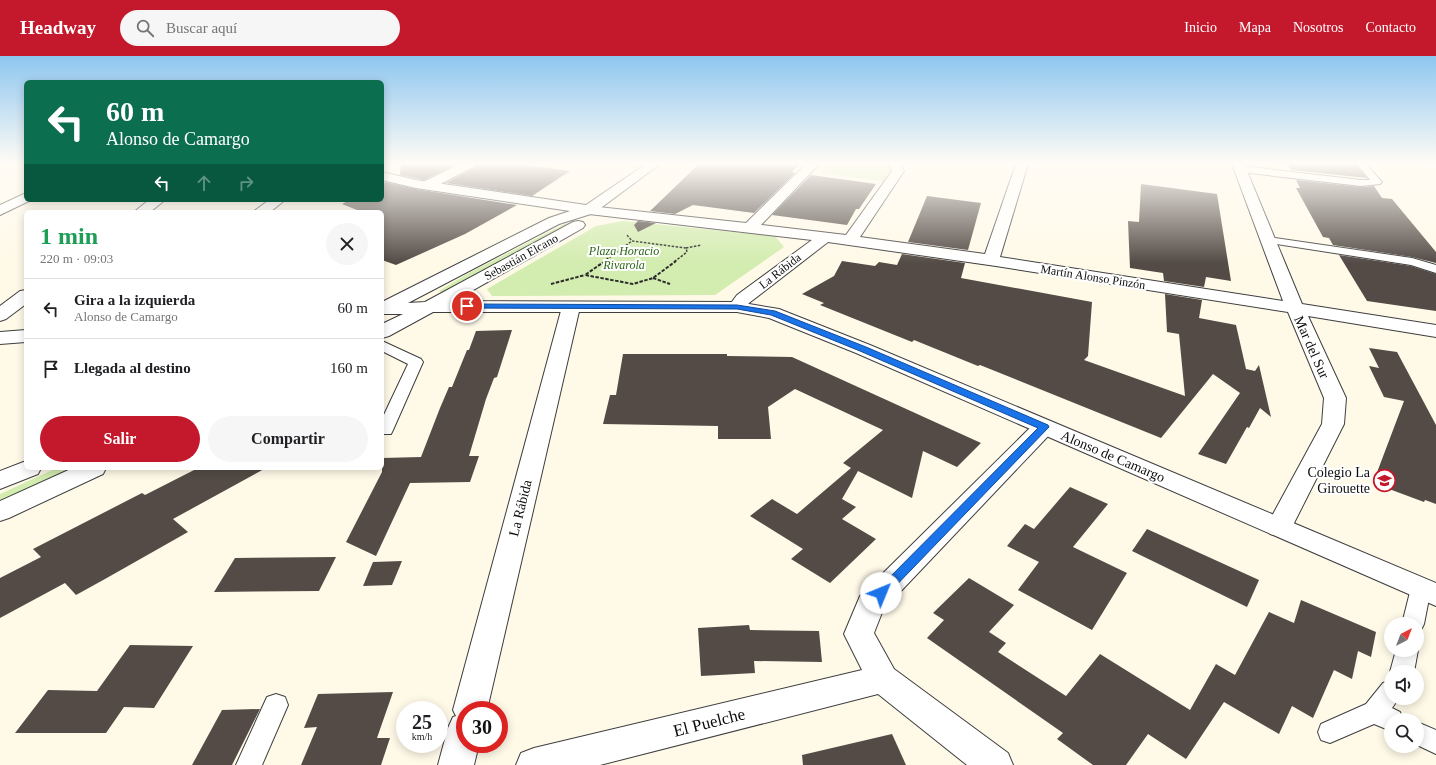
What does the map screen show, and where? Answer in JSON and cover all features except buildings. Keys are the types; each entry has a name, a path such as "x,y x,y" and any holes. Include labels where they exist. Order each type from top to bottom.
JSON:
{"street":[{"name":"Martín Alonso Pinzón","path":"506,197 636,217 750,228 850,240 1436,331"},
{"name":"Sebastián Elcano","path":"384,308 554,221 589,210 607,197"},
{"path":"750,228 781,197"},
{"path":"850,240 879,197"},
{"path":"991,261 1011,197"},
{"name":"Mar del Sur","path":"1252,197 1295,308 1335,398 1333,424 1279,527"},
{"path":"0,211 24,198"},
{"path":"144,210 155,202"},
{"path":"263,210 275,202"},
{"name":"Sebastián Elcano","path":"384,331 431,307 579,224 586,219 589,210"},
{"name":"La Rábida","path":"737,307 743,299 825,237"},
{"path":"0,315 24,297"},
{"name":"Alonso de Camargo","path":"384,309 431,307 737,307 773,313 806,325 1428,591"},
{"name":"La Rábida","path":"472,701 571,307"},
{"path":"0,338 24,336"},
{"path":"995,765 884,679 859,634 870,604 1044,427"},
{"path":"0,481 25,470"},
{"path":"0,512 90,470"},
{"name":"El Puelche","path":"534,765 884,679"},
{"path":"456,765 459,753"}],"lane":[{"path":"1268,240 1412,262 1436,269"},
{"path":"384,346 416,362 385,430"},
{"path":"1416,617 1428,591"},
{"path":"249,765 276,705"},
{"path":"1330,732 1383,716 1386,705"},
{"path":"1424,736 1436,742"}],"path":[{"path":"632,241 686,248 687,252 654,278 632,284 585,275 591,271 632,241"}],"green space":[{"name":"Plaza Horacio Rivarola","path":"623,221 775,236 784,247 715,295 492,296 487,289 596,226"},
{"path":"564,224 571,224 443,294 439,291 467,274"},
{"path":"53,470 80,470 0,507 0,494"}],"place":[{"name":"Colegio La Girouette","path":"1385,480"}],"route":[{"path":"467,306 737,307 773,313 806,325 1044,427 881,593"}]}
